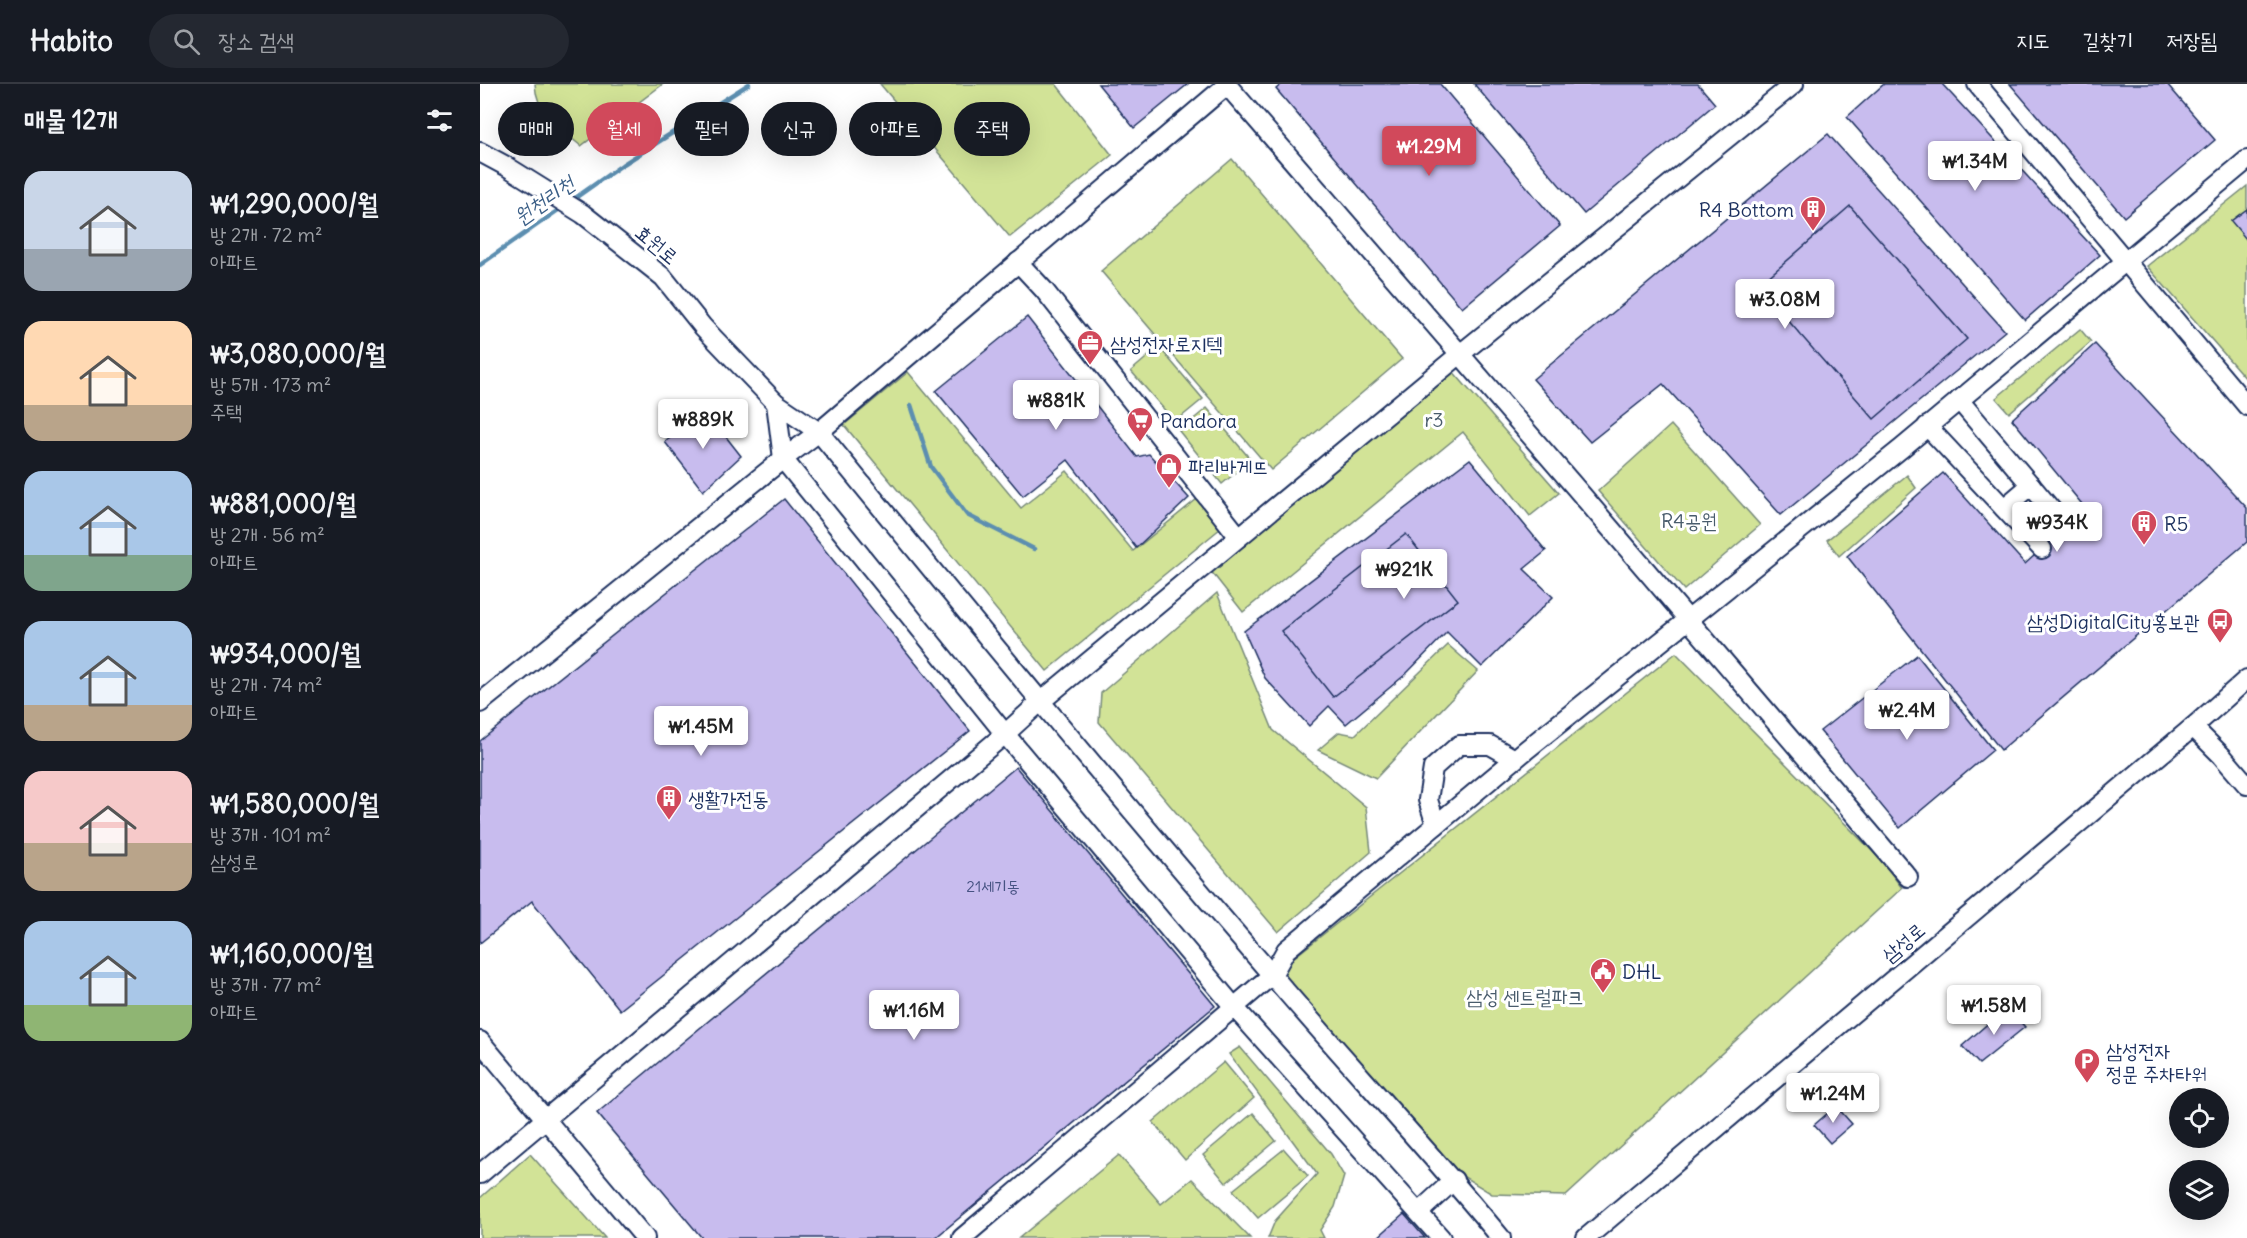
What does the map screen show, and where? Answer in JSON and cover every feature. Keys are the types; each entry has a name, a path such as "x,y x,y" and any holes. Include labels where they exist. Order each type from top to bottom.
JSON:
{"street":[{"path":"480,1174 1005,734 1040,702 1459,355 1794,84"},
{"path":"1977,84 2247,406"},
{"path":"480,703 819,432 1227,85 1908,877"},
{"name":"효원로","path":"480,152 583,214 663,277 703,327 776,403 819,432 1040,702 1272,975 1454,1180 1502,1238"},
{"path":"963,1238 1272,975 1286,950 1515,759 1928,426 2247,160"},
{"path":"1018,262 1044,290 1239,537"},
{"path":"1959,400 2066,527"},
{"path":"776,403 783,459 1005,734 1234,1007 1441,1238"},
{"path":"1928,426 2042,549"},
{"path":"2004,508 2031,485"},
{"name":"삼성로","path":"1586,1238 2247,679"},
{"path":"2193,727 2247,785"},
{"path":"1436,825 1428,800 1433,768 1459,745 1490,745 1515,759"},
{"path":"480,1041 645,1238"},
{"path":"1419,1212 1454,1180"}],"green space":[{"path":"535,84 663,84 639,102 586,102 586,142 581,146 574,140 574,102 539,102"},
{"path":"880,84 1056,84 1112,155 1010,237 941,156 942,102 895,102"},
{"path":"1232,159 1402,359 1271,470 1101,271"},
{"path":"2247,186 2247,380 2147,266"},
{"path":"2080,329 2091,342 2009,413 1996,398"},
{"path":"1159,347 1203,399 1175,422 1131,371"},
{"name":"r3","path":"1450,368 1559,493 1530,516 1463,432 1243,612 1210,570"},
{"path":"908,372 1021,508 1067,471 1133,551 1197,499 1221,528 1047,671 844,425"},
{"path":"1207,408 1251,460 1222,484 1179,431"},
{"name":"R4공원","path":"1671,425 1760,525 1684,590 1598,491"},
{"path":"1907,475 1916,488 1839,556 1827,540"},
{"path":"1217,593 1273,730 1366,807 1371,852 1278,932 1099,722 1101,693"},
{"path":"1448,645 1478,671 1376,778 1318,750 1339,732 1355,735"},
{"name":"삼성 센트럴파크","path":"1676,653 1882,861 1902,888 1566,1196 1492,1194 1436,1160 1272,975"},
{"path":"1240,1047 1331,1154 1344,1176 1335,1207 1320,1230 1324,1238 1268,1238 1275,1221 1317,1174 1229,1054"},
{"path":"1224,1062 1254,1098 1185,1160 1153,1122"},
{"path":"1253,1113 1276,1141 1226,1183 1203,1155"},
{"path":"1284,1149 1308,1176 1258,1218 1233,1190"},
{"path":"530,1154 605,1238 480,1238 480,1198"},
{"path":"1119,1155 1161,1204 1192,1179 1250,1238 1019,1238"}],"building":[{"path":"1098,84 1188,84 1134,128"},
{"path":"1282,84 1440,84 1560,226 1462,308 1276,89"},
{"path":"1474,84 1698,84 1715,104 1584,214"},
{"path":"1884,84 1942,84 2100,255 2025,320 1847,117"},
{"path":"2010,84 2167,84 2215,140 2124,217"},
{"name":"R4 Bottom","path":"1828,134 2005,331 1781,515 1663,384 1590,442 1533,379"},
{"path":"1850,206 1967,339 1874,419 1758,286"},
{"path":"2247,209 2247,238 2246,239 2231,221"},
{"path":"1027,317 1137,457 1149,454 1189,498 1136,548 1068,460 1023,496 936,391"},
{"name":"R5","path":"2095,344 2247,508 2247,542 2001,750 1847,556 1943,473 2025,564 2086,509 2012,419"},
{"path":"705,410 741,456 703,491 665,442"},
{"path":"1470,459 1546,551 1524,569 1553,597 1482,667 1447,632 1406,674 1346,724 1329,706 1309,726 1265,678 1244,631"},
{"name":"생활가전동","path":"784,499 970,731 620,1010 532,901 480,943 480,741"},
{"path":"1406,534 1458,600 1333,697 1281,631"},
{"path":"1917,655 1993,750 1900,828 1820,731"},
{"path":"1016,767 1215,1006 935,1238 702,1238 597,1113"},
{"path":"2007,1007 2025,1027 1979,1064 1962,1046"},
{"path":"1836,1106 1852,1124 1830,1143 1814,1125"},
{"path":"1404,1214 1425,1238 1377,1238"}],"waterway":[{"name":"원천리천","path":"571,201 622,165 749,84"},
{"name":"원천리천","path":"480,265 564,206"},
{"path":"911,405 931,467 967,515 1034,549"}],"place":[{"name":"R4 Bottom","path":"1813,232"},
{"name":"삼성전자로지텍","path":"1090,366"},
{"name":"Pandora","path":"1140,443"},
{"name":"파리바게뜨","path":"1169,489"},
{"name":"R5","path":"2144,546"},
{"name":"삼성DigitalCity홍보관","path":"2220,644"},
{"name":"생활가전동","path":"669,821"},
{"name":"DHL","path":"1603,994"},
{"name":"삼성전자 정문 주차타워","path":"2087,1084"}]}
